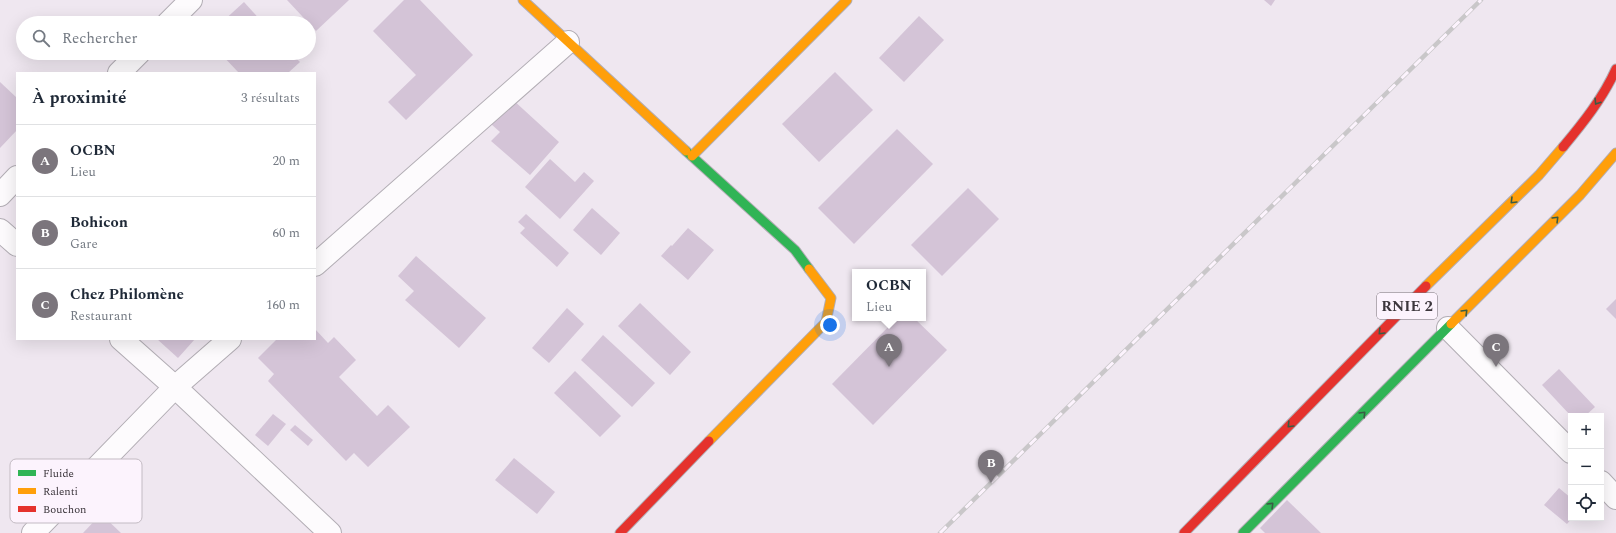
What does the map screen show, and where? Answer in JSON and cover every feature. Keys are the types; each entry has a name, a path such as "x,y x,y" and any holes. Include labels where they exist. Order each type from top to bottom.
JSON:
{"main road":[{"path":"523,0 795,250 830,298 826,322 620,533"},
{"path":"692,156 847,0"},
{"name":"RNIE 2","path":"1184,533 1400,312 1539,175 1584,122 1610,82 1616,69"},
{"name":"RNIE 2","path":"1243,533 1580,195 1616,153"}],"street":[{"path":"175,16 191,0"},
{"path":"316,264 568,42"},
{"path":"120,72 132,60"},
{"path":"0,195 16,178"},
{"path":"0,230 16,244"},
{"path":"1448,328 1568,449"},
{"path":"123,340 330,533"},
{"path":"105,459 175,387 229,340"},
{"path":"1604,485 1616,498"},
{"path":"33,533 43,523"}],"building":[{"path":"287,0 349,0 316,31 316,16 302,16"},
{"path":"404,0 420,0 473,55 406,120 388,102 416,75 373,31"},
{"path":"1264,0 1275,0 1271,6"},
{"path":"244,2 257,16 229,16"},
{"path":"919,16 944,40 904,82 879,58"},
{"path":"227,60 298,60 300,62 289,72 238,72"},
{"path":"835,72 873,110 819,162 782,124"},
{"path":"0,82 16,97 16,131 0,148"},
{"path":"512,99 559,142 530,175 491,141 500,132 491,124"},
{"path":"897,129 933,164 854,244 818,208"},
{"path":"550,159 575,182 584,172 594,181 560,219 525,187"},
{"path":"968,188 999,219 942,276 911,245"},
{"path":"592,208 620,233 601,255 573,230"},
{"path":"526,214 569,253 557,267 520,233 525,228 518,222"},
{"path":"688,228 714,250 688,280 661,256"},
{"path":"416,256 486,318 459,348 405,300 414,291 398,276"},
{"path":"1616,299 1616,319 1606,309"},
{"path":"640,303 691,352 670,375 618,326"},
{"path":"567,308 584,324 549,363 532,348"},
{"path":"894,321 917,321 947,350 873,425 832,384"},
{"path":"316,330 328,343 334,337 356,360 339,377 377,416 388,405 410,427 368,467 354,453 346,461 268,381 274,374 258,358 276,340 316,340"},
{"path":"603,335 655,383 632,407 581,360"},
{"path":"158,340 194,340 178,358"},
{"path":"1559,369 1595,407 1588,413 1568,413 1542,385"},
{"path":"575,371 621,416 600,437 554,393"},
{"path":"273,414 286,424 268,446 255,435"},
{"path":"295,425 313,440 308,446 290,430"},
{"path":"514,458 555,492 537,514 495,480"},
{"path":"1559,488 1568,496 1568,521 1570,521 1567,524 1544,505"},
{"path":"1287,500 1321,533 1265,533 1260,528"},
{"path":"92,523 110,523 121,533 83,533"}],"railway":[{"path":"940,533 1481,0"}],"traffic: fast":[{"path":"686,151 795,250 809,269"},
{"path":"1243,533 1451,324"}],"traffic: slow":[{"path":"523,0 686,151"},
{"path":"692,156 847,0"},
{"path":"1426,286 1539,175 1563,147"},
{"path":"1451,324 1580,195 1616,153"},
{"path":"709,441 826,322 831,298 809,269"}],"traffic: jam":[{"path":"1563,147 1599,100 1616,69"},
{"path":"1184,533 1426,286"},
{"path":"620,533 709,441"}],"place":[{"name":"OCBN","path":"889,367"},
{"name":"Chez Philomène","path":"1496,367"},
{"name":"Bohicon","path":"991,483"}]}
